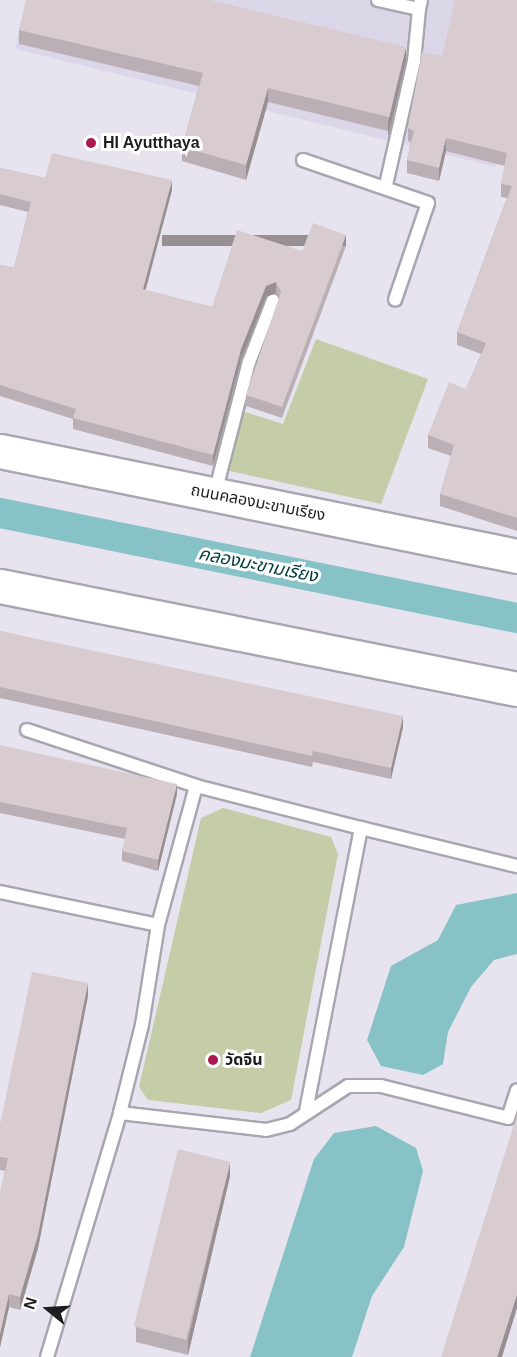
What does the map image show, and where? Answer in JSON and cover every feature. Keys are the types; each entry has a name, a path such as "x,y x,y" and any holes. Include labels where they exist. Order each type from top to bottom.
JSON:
{"street":[{"name":"ถนนคลองมะขามเรียง","path":"0,451 517,556"},
{"path":"0,586 517,689"}],"lane":[{"path":"378,0 420,4 414,61 386,185"},
{"path":"303,160 386,185 428,202 395,300"},
{"path":"214,494 249,362 273,300"},
{"path":"27,730 196,786 517,866"},
{"path":"47,1357 120,1113 142,1025 158,925 196,786"},
{"path":"306,1110 361,828"},
{"path":"0,892 158,925"},
{"path":"120,1113 266,1130 290,1124 306,1110 348,1086 381,1086 513,1119 517,1090"}],"shaded area":[{"path":"26,0 517,0 517,121 496,167 15,49"}],"green space":[{"path":"316,339 428,379 381,504 225,470 242,411 283,424"},
{"path":"223,808 331,837 338,854 291,1100 261,1113 148,1100 139,1087 201,818"}],"water":[{"path":"517,893 517,954 494,960 471,987 448,1032 443,1064 423,1075 381,1066 367,1040 391,966 438,940 456,905"},
{"path":"376,1126 416,1148 423,1171 404,1247 372,1296 352,1357 250,1357 314,1159 334,1133"}],"building":[{"path":"26,0 210,0 406,47 388,122 389,117 268,88 246,165 182,147 203,73 19,30"},
{"path":"455,0 517,0 517,518 440,494 454,445 428,435 449,382 466,389 486,343 457,332 512,186 501,184 507,153 446,138 439,168 407,160 414,131 408,128 422,52 442,56"},
{"path":"52,153 172,180 143,289 212,307 237,230 302,251 313,223 346,235 282,407 246,395 281,292 276,282 266,286 241,349 213,455 73,418 76,409 0,385 0,265 14,268 31,202 0,194 0,168 45,178"},
{"path":"0,631 403,716 391,768 313,751 312,756 0,687"},
{"path":"0,745 177,784 158,860 122,851 127,828 0,802"},
{"path":"32,972 88,983 38,1235 20,1297 9,1294 0,1334 0,1194 8,1158 0,1157 0,1124"},
{"path":"517,1115 517,1294 497,1357 441,1357"},
{"path":"178,1149 230,1162 186,1340 134,1327"}],"waterway":[{"name":"คลองมะขามเรียง","path":"0,513 517,618"}],"place":[{"name":"HI Ayutthaya","path":"91,143"},
{"name":"วัดจีน","path":"213,1060"}]}
